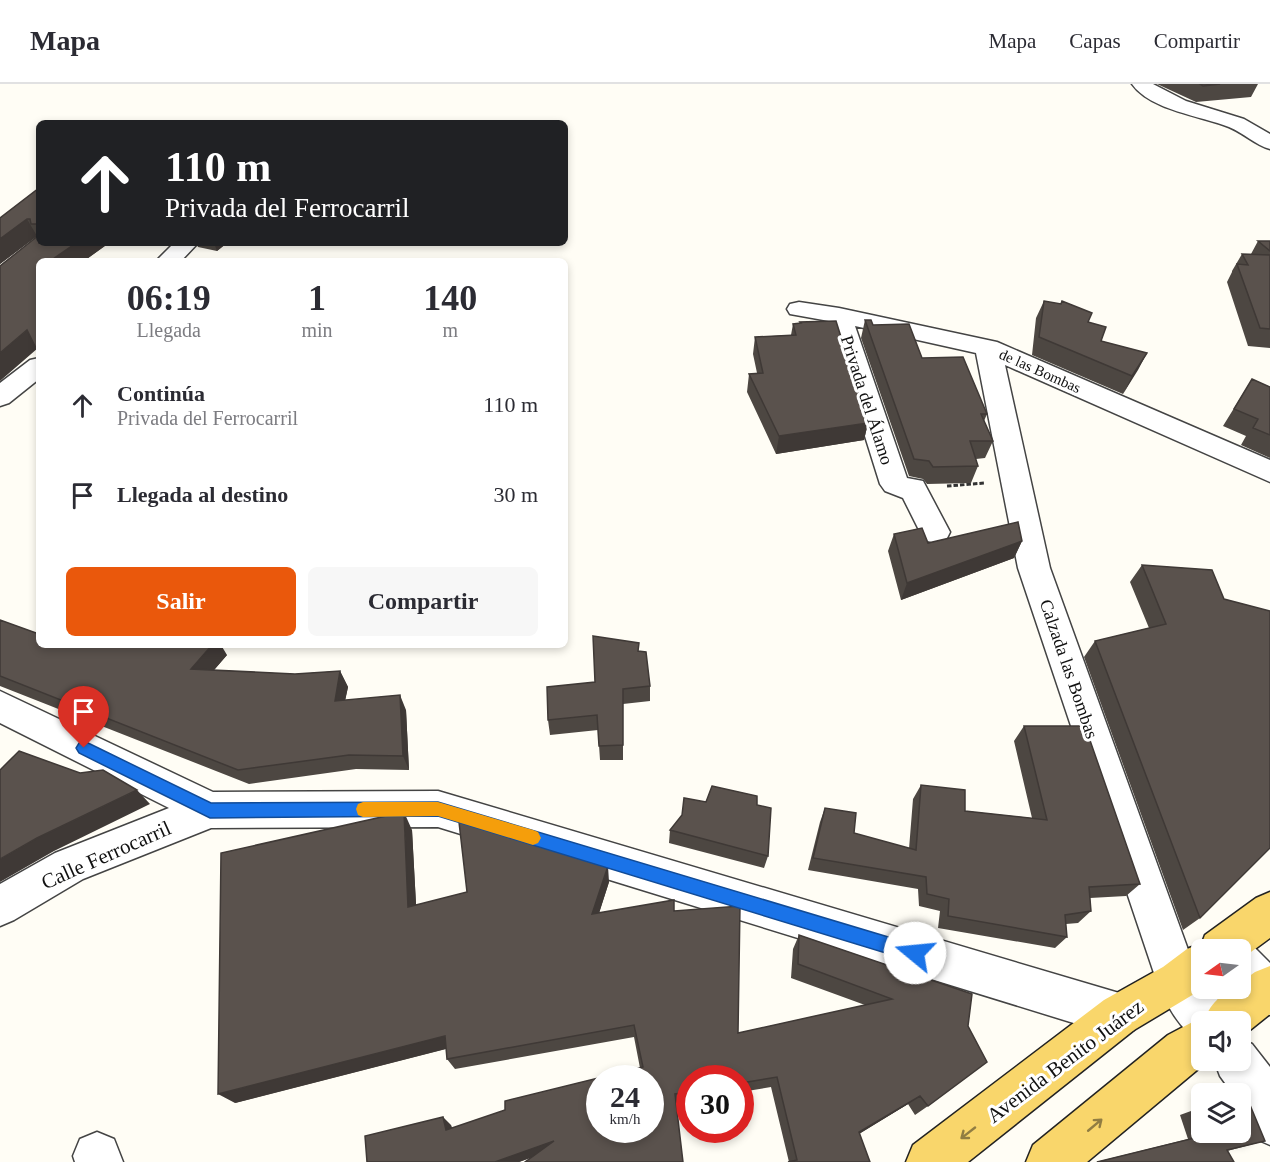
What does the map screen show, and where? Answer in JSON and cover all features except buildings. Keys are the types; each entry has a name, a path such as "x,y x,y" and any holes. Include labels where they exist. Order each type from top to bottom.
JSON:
{"main road":[{"name":"Avenida Benito Juárez","path":"1251,941 1270,912"},
{"name":"Avenida Benito Juárez","path":"930,1162 1119,1015 1191,986"},
{"path":"1050,1162 1191,1046"}],"street":[{"path":"1141,84 1147,89 1182,104 1250,129 1270,143"},
{"path":"171,258 184,246"},
{"name":"de las Bombas","path":"799,309 839,315 988,348 1270,472"},
{"name":"Privada del Álamo","path":"839,315 904,486 935,532"},
{"name":"Calzada las Bombas","path":"988,348 1034,568 1218,939"},
{"path":"0,397 36,368"},
{"path":"0,706 210,810"},
{"name":"Calle Ferrocarril","path":"0,906 69,866 210,810 438,809 1119,1015"},
{"path":"1245,1071 1260,1091 1270,1122"}],"path":[{"path":"904,486 1015,481"}],"slow traffic":[{"path":"363,809 438,809 533,838"}],"route":[{"path":"84,748 210,810 438,809 915,953"}]}
